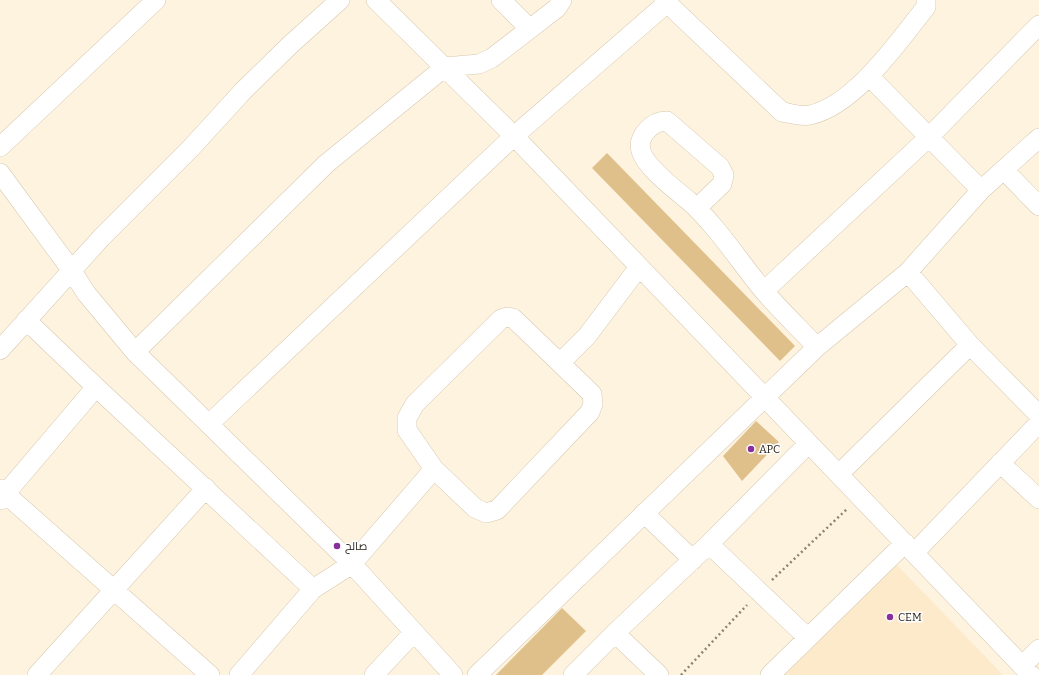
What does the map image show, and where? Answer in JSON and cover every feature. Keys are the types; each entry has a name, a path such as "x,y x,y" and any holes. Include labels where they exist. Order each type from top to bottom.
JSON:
{"street":[{"path":"0,147 156,0"},
{"path":"0,350 100,238 190,149 243,91 290,45 340,0"},
{"path":"376,0 514,136 808,444 840,474 1027,670 1039,649"},
{"path":"501,0 530,29"},
{"path":"135,352 326,164 445,67 479,64 492,58 557,8 562,0"},
{"path":"209,424 514,136 666,2 782,112 808,116 830,108 870,77 926,7 926,0"},
{"path":"764,291 928,138 1039,25"},
{"path":"870,77 928,138 981,190"},
{"path":"697,208 722,184 724,175 720,167 667,121 660,121 652,125 642,139 642,153 658,174 697,208 764,291 818,347"},
{"path":"477,675 764,397 818,347 908,272 981,190 1039,138"},
{"path":"1004,170 1039,206"},
{"path":"0,173 72,271 89,298 135,352 352,564 453,675"},
{"path":"560,363 586,336 639,267"},
{"path":"908,272 970,345 1039,415"},
{"path":"507,317 514,318 560,363 592,394 593,404 590,412 497,510 486,513 475,508 434,469 407,430 407,418 415,404 501,319 507,317"},
{"path":"26,320 313,589"},
{"path":"840,474 970,345"},
{"path":"96,387 2,495 210,675"},
{"path":"770,675 807,638 910,548 1000,463 1039,423"},
{"path":"573,675 615,633 693,560 808,444"},
{"path":"1000,463 1039,499"},
{"path":"239,675 313,589 352,564 434,469"},
{"path":"37,675 206,488"},
{"path":"644,513 693,560"},
{"path":"709,544 807,638"},
{"path":"374,675 414,632"},
{"path":"615,633 659,675"}],"shaded area":[{"name":"CEM","path":"891,559 1003,675 777,675"}],"building":[{"path":"607,153 795,346 780,361 592,168"},
{"name":"APC","path":"756,421 779,442 742,481 723,456"},
{"path":"562,608 586,631 542,675 496,675"}],"place":[{"name":"APC","path":"751,449"},
{"name":"صالح","path":"337,546"},
{"name":"CEM","path":"890,617"}]}
